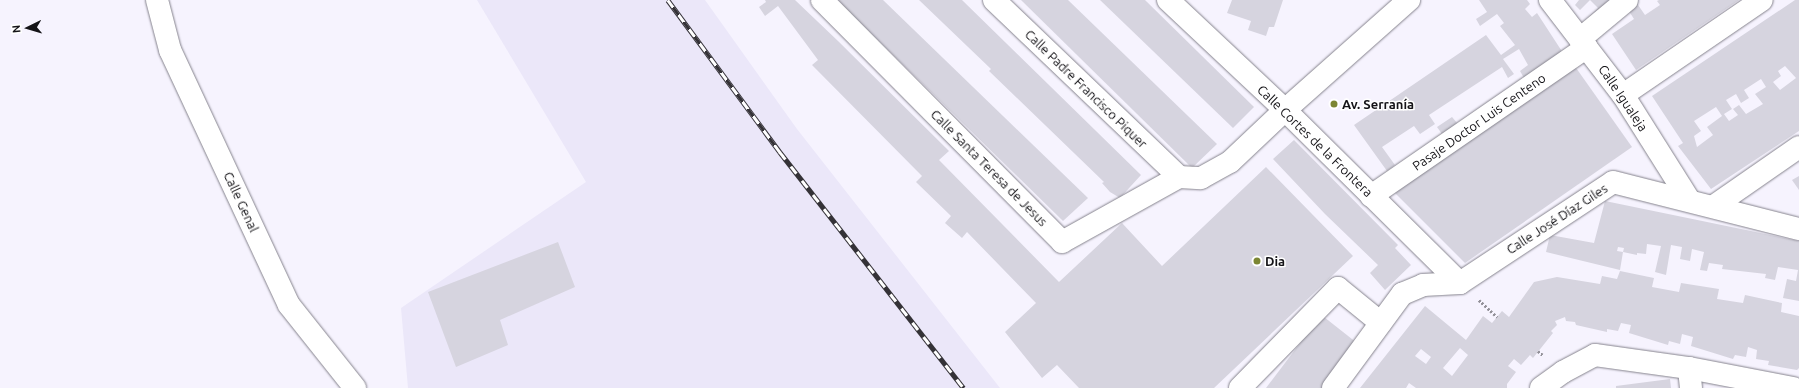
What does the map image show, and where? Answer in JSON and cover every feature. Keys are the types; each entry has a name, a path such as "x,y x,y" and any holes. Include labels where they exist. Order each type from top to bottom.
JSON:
{"street":[{"name":"Calle Genal","path":"157,0 170,50 289,305 355,388"},
{"name":"Calle Santa Teresa de Jesus","path":"822,0 1062,242 1179,178"},
{"name":"Calle Padre Francisco Piquer","path":"994,0 1179,178"},
{"name":"Calle Cortes de la Frontera","path":"1168,0 1285,110 1460,283"},
{"path":"1179,178 1201,178 1230,162 1285,110 1409,0"},
{"name":"Calle Igualeja","path":"1550,0 1623,95 1689,200"},
{"name":"Pasaje Doctor Luis Centeno","path":"1371,196 1584,43 1627,0"},
{"path":"1623,95 1762,0"},
{"path":"1714,206 1799,147"},
{"name":"Calle José Díaz Giles","path":"1460,283 1613,182 1714,206 1799,229"},
{"path":"1333,388 1402,294 1423,285 1460,283"},
{"path":"1240,388 1338,288 1381,323"},
{"path":"1541,388 1558,380 1595,355 1690,378 1794,388"}],"shaded area":[{"path":"477,0 705,0 797,129 1000,388 408,388 401,308 586,182"}],"building":[{"path":"765,0 795,0 838,41 949,151 939,160 1059,282 1122,223 1162,266 1266,167 1353,256 1214,388 1079,388 1057,365 1042,378 1005,332 1036,303 967,232 962,238 945,223 951,216 916,182 922,176 812,65 818,60 778,6 765,16 759,7 766,2"},
{"path":"837,0 883,0 1088,198 1063,221"},
{"path":"919,0 962,0 1141,175 1120,198 1110,192 1102,183 1104,182 989,71 991,69"},
{"path":"1021,0 1068,0 1217,144 1192,168"},
{"path":"1100,0 1145,0 1254,107 1233,128"},
{"path":"1232,0 1283,0 1274,27 1269,27 1266,36 1248,30 1251,21 1227,13"},
{"path":"1479,0 1527,0 1530,4 1525,9 1532,17 1537,13 1565,56 1524,78 1520,71 1528,65 1519,49 1503,59 1514,74 1508,78 1502,67 1429,115 1435,124 1420,134 1414,126 1382,147 1395,165 1387,171 1354,125 1486,35 1501,55 1515,45 1500,26 1504,23 1497,14 1480,26 1476,19 1487,12"},
{"path":"1579,0 1590,0 1580,10 1575,5"},
{"path":"1590,0 1614,0 1592,23 1588,18 1598,8"},
{"path":"1739,0 1636,70 1612,34 1634,19 1627,8 1636,2 1645,15 1660,5 1657,1"},
{"path":"1795,0 1799,0 1799,131 1711,189 1678,146 1683,143 1652,96","holes":["1785,66 1796,78 1780,90 1773,82 1781,76 1778,71","1761,79 1766,87 1755,94 1763,104 1746,114 1739,105 1733,109 1738,115 1729,121 1724,114 1732,109 1726,100 1736,94 1741,103 1749,98 1744,90","1716,107 1722,116 1707,127 1713,135 1697,147 1694,136 1701,131 1694,121"]},
{"path":"1574,65 1632,147 1465,263 1393,191"},
{"path":"1452,117 1458,124 1442,134 1437,127"},
{"path":"1294,140 1398,245 1395,248 1411,265 1385,290 1370,273 1378,265 1325,214 1273,159"},
{"path":"1799,176 1799,190 1792,180"},
{"path":"1605,201 1799,241 1799,301 1783,298 1787,279 1796,281 1798,270 1778,267 1775,280 1765,278 1766,274 1722,269 1723,265 1709,263 1707,271 1700,270 1704,252 1692,249 1690,261 1680,259 1682,247 1671,245 1666,275 1655,272 1661,246 1647,244 1646,254 1637,253 1637,255 1623,252 1620,270 1546,252 1550,235 1594,243","holes":["1618,247 1624,248 1623,252 1617,251"]},
{"path":"558,242 575,287 500,320 508,345 456,367 428,292"},
{"path":"1620,271 1654,278 1652,287 1679,292 1681,283 1719,289 1717,299 1743,303 1745,295 1782,303 1781,312 1799,316 1799,368 1797,370 1768,365 1769,361 1756,359 1757,350 1748,347 1746,357 1735,355 1733,359 1691,346 1693,337 1682,334 1680,344 1669,341 1668,345 1629,333 1631,325 1621,323 1618,331 1607,329 1607,332 1576,325 1575,322 1566,321 1565,317 1555,321 1557,325 1551,331 1553,333 1533,358 1530,355 1521,365 1514,359 1508,366 1516,372 1507,384 1507,388 1416,388 1409,383 1406,388 1360,388 1425,306 1466,340 1483,316 1492,323 1502,311 1509,317 1534,282 1557,277 1600,284 1602,276 1617,279","holes":["1460,348 1468,355 1452,376 1443,368","1421,349 1431,357 1426,364 1415,356"]},
{"path":"1324,317 1357,343 1322,388 1266,388 1313,326 1315,328"},
{"path":"1670,379 1671,388 1616,388 1616,386"}],"railway":[{"path":"668,0 780,152 964,388"}],"place":[{"name":"Av. Serranía","path":"1334,104"},
{"name":"Dia","path":"1257,261"}]}
